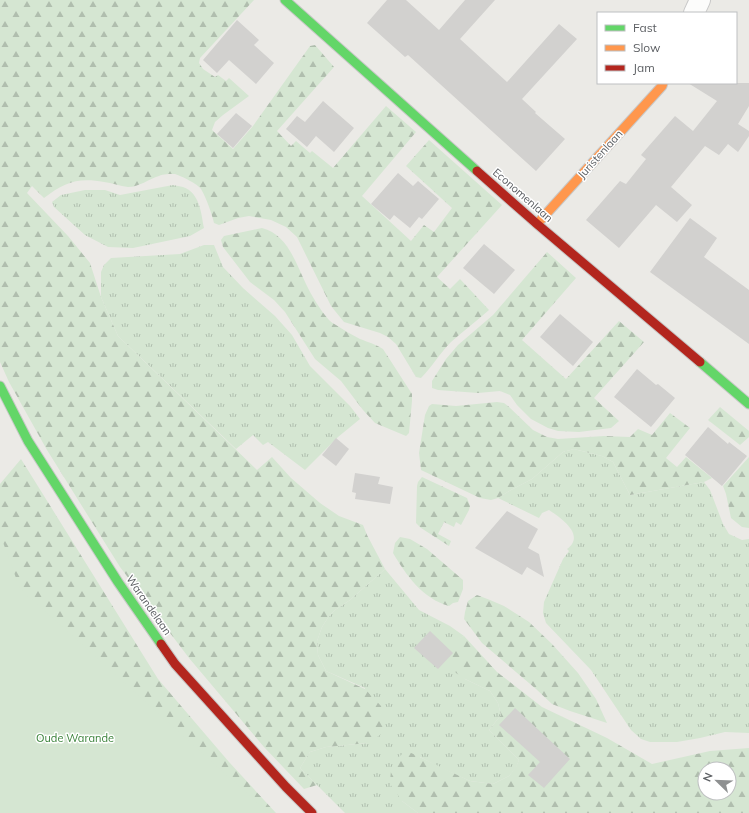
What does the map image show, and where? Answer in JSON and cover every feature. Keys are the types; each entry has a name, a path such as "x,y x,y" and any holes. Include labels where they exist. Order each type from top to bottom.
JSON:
{"street":[{"name":"Economenlaan","path":"286,0 537,224 749,404"},
{"path":"694,12 700,0"},
{"name":"Juristenlaan","path":"537,224 663,84"},
{"name":"Warandelaan","path":"0,386 28,441 118,582 175,664 286,787 312,813"}],"green space":[{"path":"0,0 254,0 200,58 199,63 203,69 215,77 218,75 226,81 229,78 249,96 215,122 212,130 233,149 253,126 310,46 315,45 334,67 277,131 291,146 296,141 310,153 312,151 333,168 386,106 416,132 362,196 411,241 424,225 434,232 452,208 406,166 429,140 502,205 437,277 450,289 460,279 489,310 451,342 421,378 416,377 396,344 388,337 380,333 344,322 331,306 297,237 286,227 271,220 249,216 238,218 219,225 214,223 209,206 201,189 185,178 175,174 165,174 132,187 87,180 72,182 58,188 44,198 32,186 27,193 68,236 90,263 101,297 118,336 257,470 272,457 291,478 320,503 339,516 363,525 385,569 350,600 329,616 322,627 317,641 318,655 326,671 365,689 381,706 385,723 380,735 368,743 326,747 310,752 300,768 317,785 304,789 264,747 189,658 120,567 47,450 9,382 0,362"},
{"path":"173,185 183,187 193,194 201,210 204,228 190,236 133,248 108,247 85,235 54,207 52,202 61,195 85,190 105,190 120,195"},
{"path":"262,228 271,231 278,236 290,250 313,298 329,320 360,339 383,349 412,394 409,433 406,436 375,423 341,381 315,359 285,312 274,300 250,282 223,247 221,240 224,236"},
{"path":"204,245 214,245 223,267 243,288 275,316 292,335 310,366 350,406 360,419 338,437 305,470 268,442 263,445 253,435 236,449 118,336 101,297 101,272 104,265 111,258 180,254"},
{"path":"547,252 576,278 522,340 566,379 619,321 644,342 594,398 619,421 611,428 579,432 558,431 548,428 531,419 517,405 510,395 500,391 478,393 438,390 432,388 432,381 446,359 458,345 493,315"},
{"path":"497,402 504,403 508,406 533,430 547,437 558,439 604,436 630,437 638,429 652,435 670,413 690,428 666,458 677,467 686,457 712,478 704,482 630,495 613,462 602,456 574,449 563,452 532,479 498,498 491,500 480,498 421,470 419,453 425,415 429,406 432,404 456,406"},
{"path":"720,407 749,431 749,437 740,445 708,420"},
{"path":"574,449 602,456 613,462 630,495 704,482 710,490 723,524 729,534 742,540 749,539 749,733 725,732 677,742 650,742 641,739 631,730 591,670 546,623 543,613 544,602 563,559 569,551 567,549 572,544 574,538 573,533 565,522 549,510 542,513 539,518 498,498 532,479 563,452"},
{"path":"749,457 749,528 742,527 731,518 723,486"},
{"name":"Oude Warande","path":"21,459 158,679 229,762 276,813 85,813 0,744 0,484"},
{"path":"422,477 467,498 470,506 461,525 456,522 454,527 444,522 438,534 451,541 449,546 421,528 416,523 417,486"},
{"name":"Oude Warande","path":"0,534 20,589 269,813 0,813"},
{"path":"400,537 410,539 427,549 463,580 463,589 458,602 449,606 440,603 423,592 416,585 393,553 395,543"},
{"path":"385,569 419,610 450,626 464,636 452,642 465,679 490,691 498,703 501,715 489,730 519,760 516,768 509,776 493,784 470,781 420,757 402,801 418,813 345,813 300,768 310,752 326,747 368,743 365,688 326,671 318,655 317,641 322,627 329,616 350,600"},
{"path":"477,595 504,606 529,622 552,644 578,673 596,699 607,723 552,704 482,643 464,619 468,601"},
{"path":"464,636 497,672 542,707 607,738 652,764 710,751 749,748 749,813 418,813 402,801 390,784 391,773 395,761 407,751 470,781 493,784 509,776 519,760 489,730 501,715 498,703 490,691 456,673 451,664 449,655 452,641"}],"building":[{"path":"387,0 406,0 439,30 465,0 495,0 460,39 507,82 559,24 577,39 522,99 536,112 535,113 565,139 536,171 408,55 405,57 367,23"},
{"path":"237,20 259,40 254,45 274,63 256,84 229,60 217,73 203,60"},
{"path":"749,83 749,106 738,124 749,131 749,136 738,152 728,144 719,155 705,146 671,187 692,205 677,222 656,205 619,248 586,220 620,181 626,184 646,159 641,155 675,116 693,131 717,101 690,84"},
{"path":"323,101 354,128 334,152 316,136 307,147 286,129 297,116 305,122"},
{"path":"236,113 252,126 233,148 217,134"},
{"path":"398,173 413,186 418,181 439,199 422,219 419,217 410,228 394,215 390,220 371,204"},
{"path":"690,218 717,238 704,257 749,290 749,344 650,272"},
{"path":"484,244 515,270 494,294 463,268"},
{"path":"560,314 593,342 573,366 540,337"},
{"path":"637,369 675,398 651,427 614,397"},
{"path":"708,427 728,444 729,442 747,456 722,486 685,455"},
{"path":"336,438 349,449 336,466 322,455"},
{"path":"355,473 380,477 378,484 393,487 390,504 355,499 356,493 352,492"},
{"path":"507,511 538,529 528,548 539,554 544,577 527,567 522,575 475,548"},
{"path":"430,631 453,653 438,669 414,648"},
{"path":"515,708 570,759 544,788 528,775 540,762 499,725"}],"traffic: fast":[{"path":"285,0 477,171"},
{"path":"700,362 749,404"},
{"path":"0,386 28,441 118,582 161,644"}],"traffic: slow":[{"path":"537,224 663,84"}],"traffic: jam":[{"path":"477,171 537,224 700,362"},
{"path":"161,644 175,664 286,787 312,813"}]}
